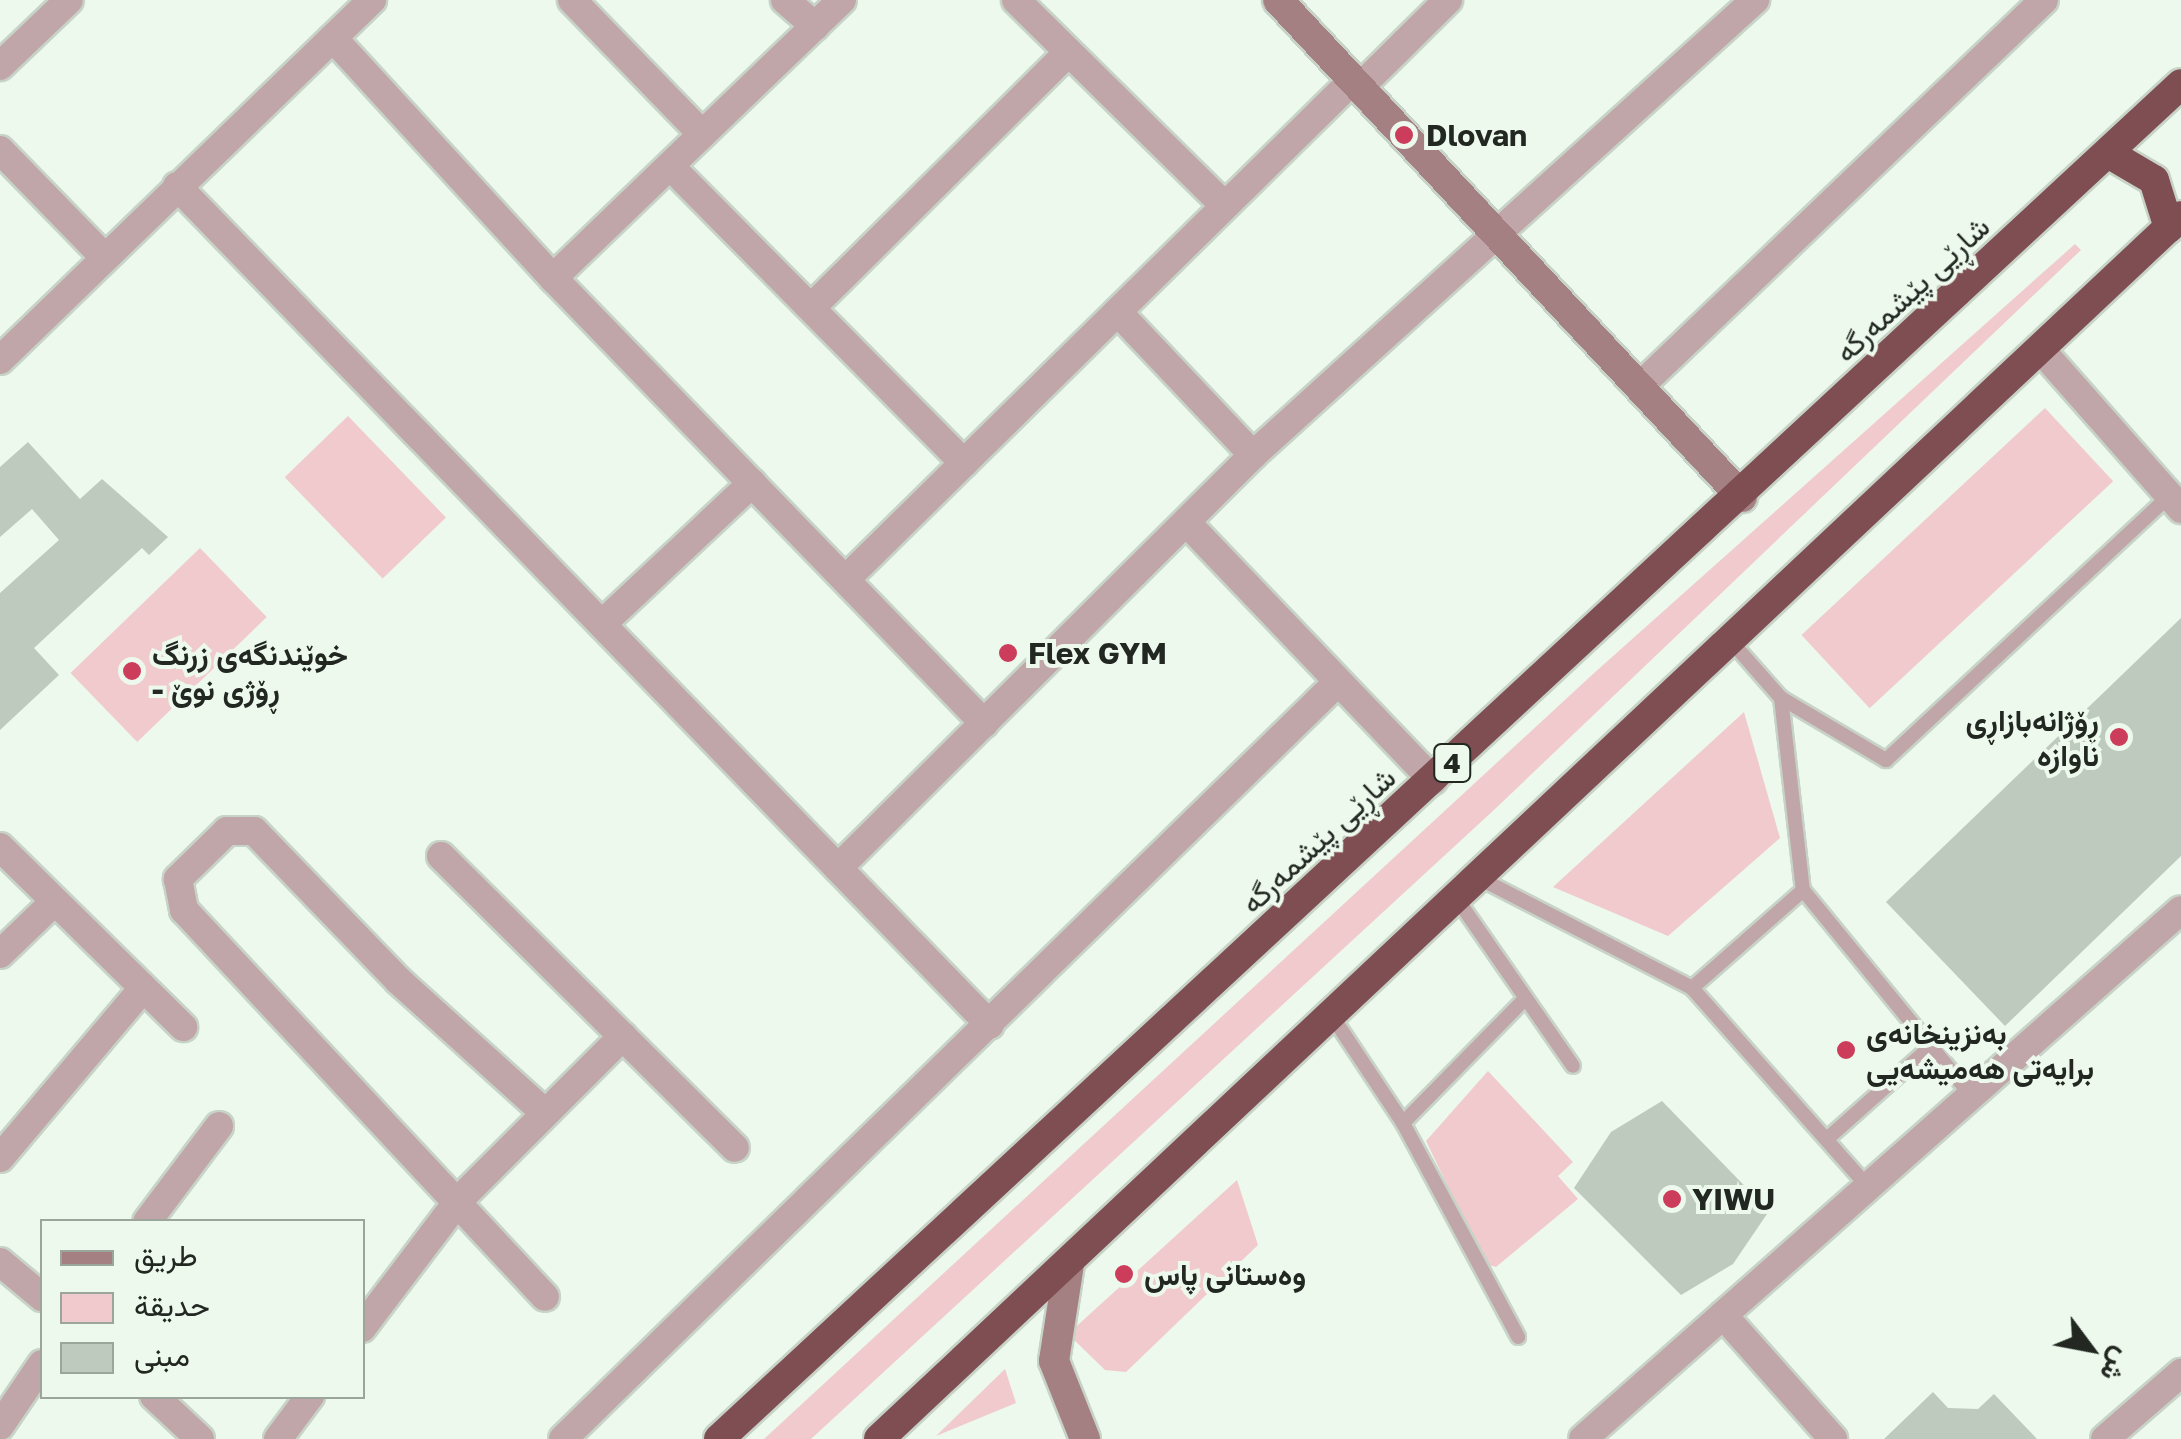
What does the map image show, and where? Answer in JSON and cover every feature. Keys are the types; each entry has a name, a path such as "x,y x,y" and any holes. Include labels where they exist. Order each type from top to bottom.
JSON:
{"highway":[{"name":"شاڕێی پێشمەرگە","path":"719,1439 1742,497 2181,84"},
{"path":"879,1439 2175,222 2154,180 2108,152"}],"street":[{"path":"0,66 69,0"},
{"path":"0,360 372,0"},
{"path":"572,0 702,134"},
{"path":"785,0 815,26"},
{"path":"553,278 842,0"},
{"path":"1016,0 1225,206"},
{"path":"1278,0 1742,497"},
{"path":"846,579 1225,206 1448,0"},
{"path":"1640,387 2044,0"},
{"path":"838,868 1253,455 1499,236 1748,2"},
{"path":"333,38 553,278 984,723"},
{"path":"813,306 1068,54"},
{"path":"0,150 104,257"},
{"path":"670,166 964,462"},
{"path":"176,186 990,1025"},
{"path":"1118,312 1253,455"},
{"path":"2041,350 2177,496"},
{"path":"602,624 752,483"},
{"path":"1187,523 1433,780"},
{"path":"563,1439 1338,682"},
{"path":"545,1113 398,980 254,831 227,831 178,879 184,910 545,1297"},
{"path":"0,847 184,1027"},
{"path":"441,856 735,1148"},
{"path":"0,954 54,902"},
{"path":"1583,1439 2181,910"},
{"path":"0,1158 143,988"},
{"path":"365,1324 458,1201 623,1036"},
{"path":"149,1219 219,1126"},
{"path":"0,1262 40,1295"},
{"path":"1068,1264 1054,1361 1085,1439"},
{"path":"1723,1314 1833,1439"},
{"path":"0,1426 40,1367"},
{"path":"2105,1439 2181,1373"},
{"path":"157,1399 200,1439"},
{"path":"278,1439 308,1399"}],"lane":[{"path":"1730,639 1782,698 1886,760 2177,496"},
{"path":"1782,698 1803,890 1928,1049 1970,1094"},
{"path":"1468,889 1692,988 1868,1186"},
{"path":"1468,889 1526,998 1573,1066"},
{"path":"1692,988 1803,890"},
{"path":"1403,1123 1526,998"},
{"path":"1330,1012 1403,1123 1518,1337"},
{"path":"1826,1140 1928,1049"}],"green space":[{"path":"2075,244 2081,250 1495,809 811,1439 764,1439 1593,674"},
{"path":"2045,408 2113,481 1870,708 1801,635"},
{"path":"348,416 446,517 383,579 285,477"},
{"path":"200,548 267,617 137,742 71,673"},
{"path":"1744,712 1780,838 1668,936 1553,887"},
{"path":"1488,1071 1573,1162 1558,1176 1578,1199 1496,1267 1485,1264 1426,1141"},
{"path":"1237,1180 1258,1245 1126,1372 1105,1370 1068,1334"},
{"path":"1005,1369 1016,1403 936,1436"}],"building":[{"path":"28,442 80,499 102,479 168,537 149,555 142,548 34,648 59,675 0,730 0,593 59,540 32,509 0,537 0,467"},
{"name":"ڕۆژانەبازاڕی ناوازە","path":"2181,618 2181,856 2005,1026 1886,902"},
{"name":"YIWU","path":"1662,1101 1769,1211 1733,1264 1681,1295 1574,1188 1611,1132"},
{"path":"1933,1392 1948,1408 1978,1409 1994,1394 2037,1439 1884,1439"}],"place":[{"name":"Dlovan","path":"1404,135"},
{"name":"Flex GYM","path":"1008,653"},
{"name":"خوێندنگەی زرنگ - ڕۆژی نوێ","path":"132,671"},
{"name":"ڕۆژانەبازاڕی ناوازە","path":"2119,737"},
{"name":"بەنزینخانەی برایەتی هەمیشەیی","path":"1846,1050"},
{"name":"YIWU","path":"1672,1199"},
{"name":"وەستانی پاس","path":"1124,1274"}]}
